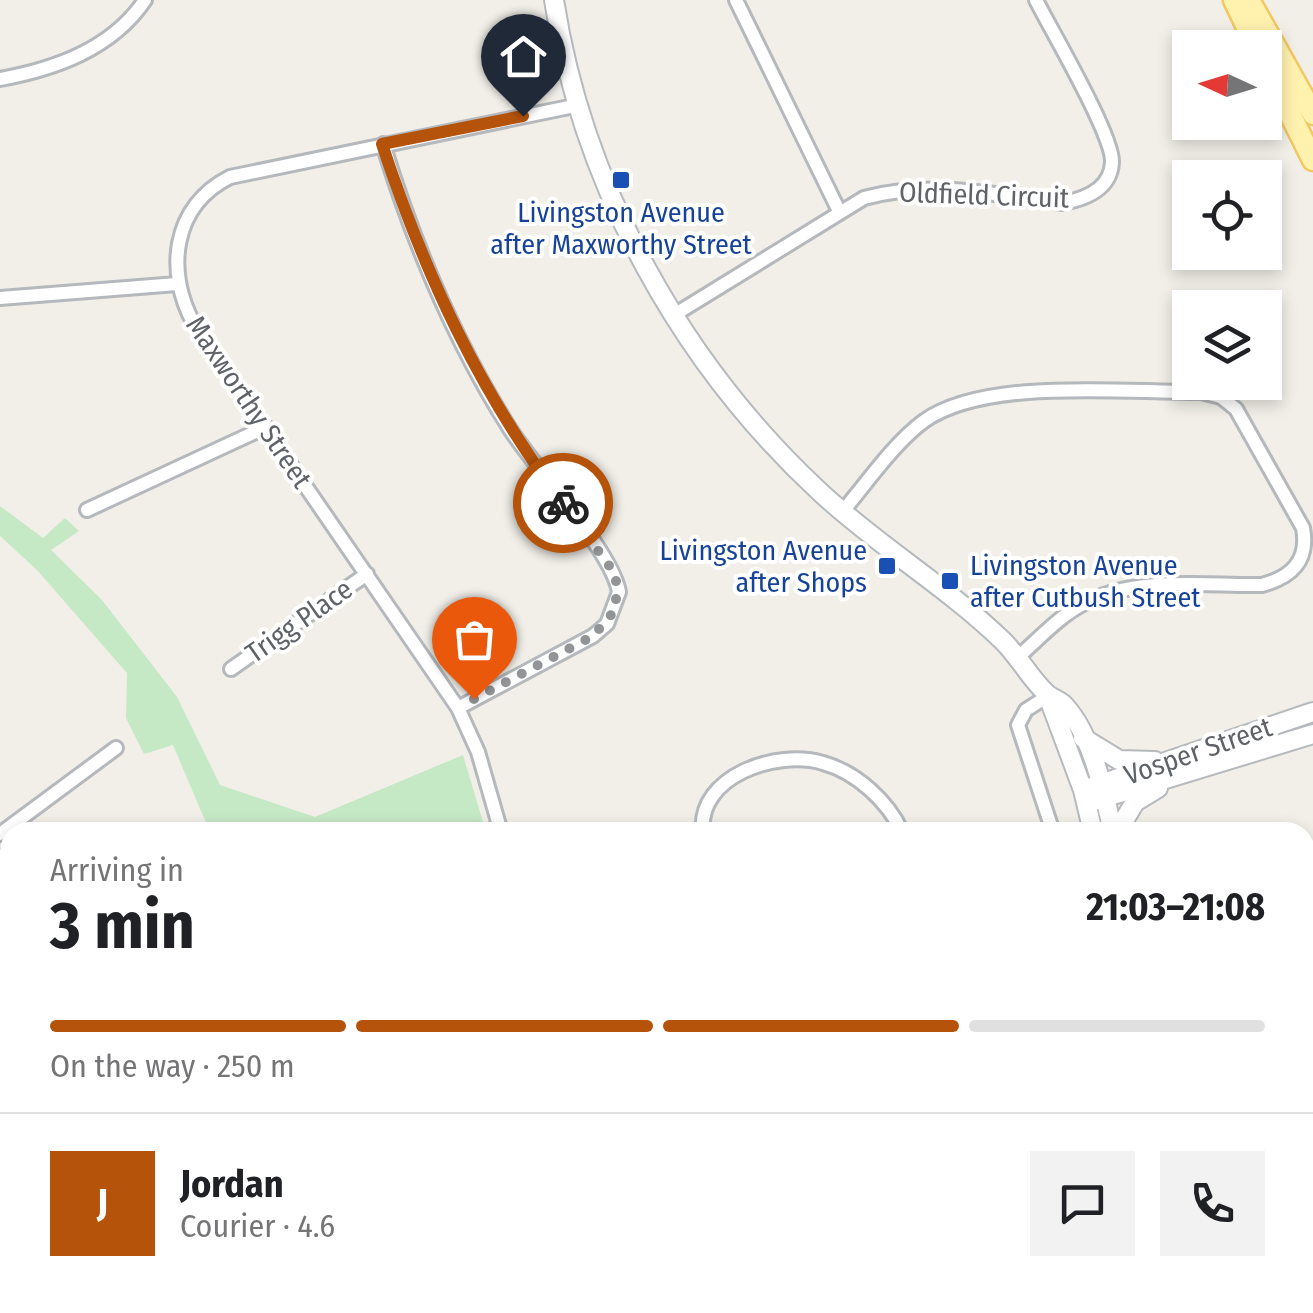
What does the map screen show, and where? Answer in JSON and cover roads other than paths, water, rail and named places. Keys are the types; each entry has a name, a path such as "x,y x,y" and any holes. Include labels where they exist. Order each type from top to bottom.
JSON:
{"main road":[{"path":"1234,0 1248,30"},
{"path":"1249,0 1313,114"},
{"path":"1282,98 1313,160"}],"street":[{"path":"0,79 62,64 92,48 119,29 145,0"},
{"path":"554,0 578,105 615,205 674,316 750,420 842,512 969,611 1018,657 1048,696 1110,822"},
{"path":"736,0 839,211"},
{"name":"Oldfield Circuit","path":"674,316 839,211 890,191 947,189 1063,202 1080,200 1100,188 1109,175 1110,147 1036,0"},
{"name":"Maxworthy Street","path":"498,822 478,752 458,708 194,324 177,284 179,236 198,204 218,183 256,169 578,105"},
{"path":"382,144 420,254 469,360 532,462 607,559 619,592 616,609 593,636 458,708"},
{"path":"0,298 177,284"},
{"path":"842,512 913,431 942,409 966,400 1005,393 1201,392 1221,397 1236,409 1304,528 1306,550 1299,564 1280,580 1262,585 1148,586 1106,593 1081,604 1018,657"},
{"path":"87,510 266,427"},
{"name":"Trigg Place","path":"231,669 368,574"},
{"path":"1048,696 1066,707 1083,738 1094,793 1094,822"},
{"path":"1048,696 1026,710 1018,724 1051,822"},
{"name":"Vosper Street","path":"1094,793 1170,758 1313,712"},
{"name":"Vosper Street","path":"1094,793 1186,775 1313,734"},
{"path":"1083,738 1120,760 1170,758"},
{"path":"16,822 116,748"},
{"path":"704,822 706,801 723,782 742,772 812,760 840,769 864,785 894,822"},
{"path":"1122,822 1136,802 1186,775"}],"place":[{"name":"Livingston Avenue after Maxworthy Street","path":"621,180"},
{"name":"Livingston Avenue after Shops","path":"887,566"},
{"name":"Livingston Avenue after Cutbush Street","path":"950,581"}]}
